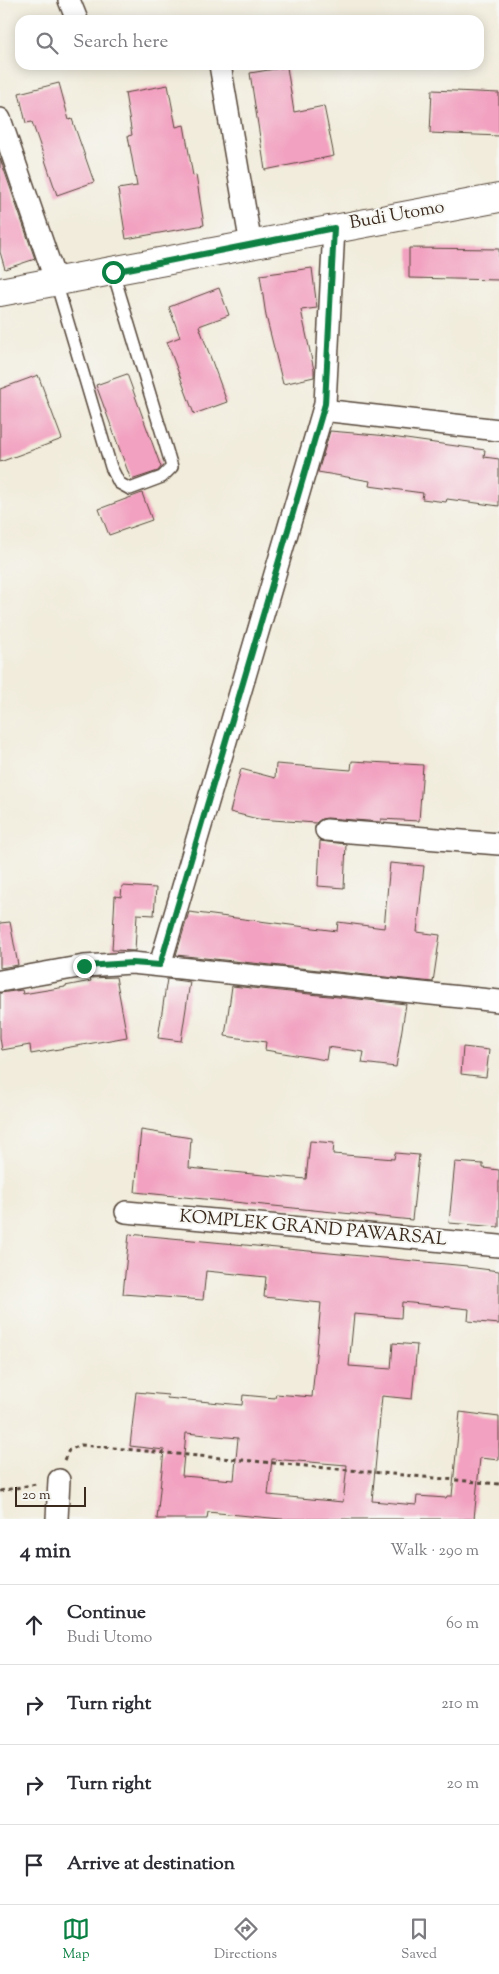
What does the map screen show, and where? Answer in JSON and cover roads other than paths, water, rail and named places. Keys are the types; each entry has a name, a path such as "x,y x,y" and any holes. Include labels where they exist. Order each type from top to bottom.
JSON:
{"street":[{"path":"69,0 75,15"},
{"path":"221,70 251,245"},
{"path":"0,119 56,282"},
{"name":"Budi Utomo","path":"0,292 499,198"},
{"path":"160,965 325,404 334,228"},
{"path":"325,404 331,411 339,414 499,430"},
{"path":"326,830 499,844"},
{"path":"0,981 84,966 132,963 499,1001"},
{"name":"KOMPLEK GRAND PAWARSAL","path":"126,1212 499,1246"},
{"path":"57,1519 59,1480"}],"lane":[{"path":"56,282 111,467 120,483 130,489 162,478 172,467 113,272"}]}
